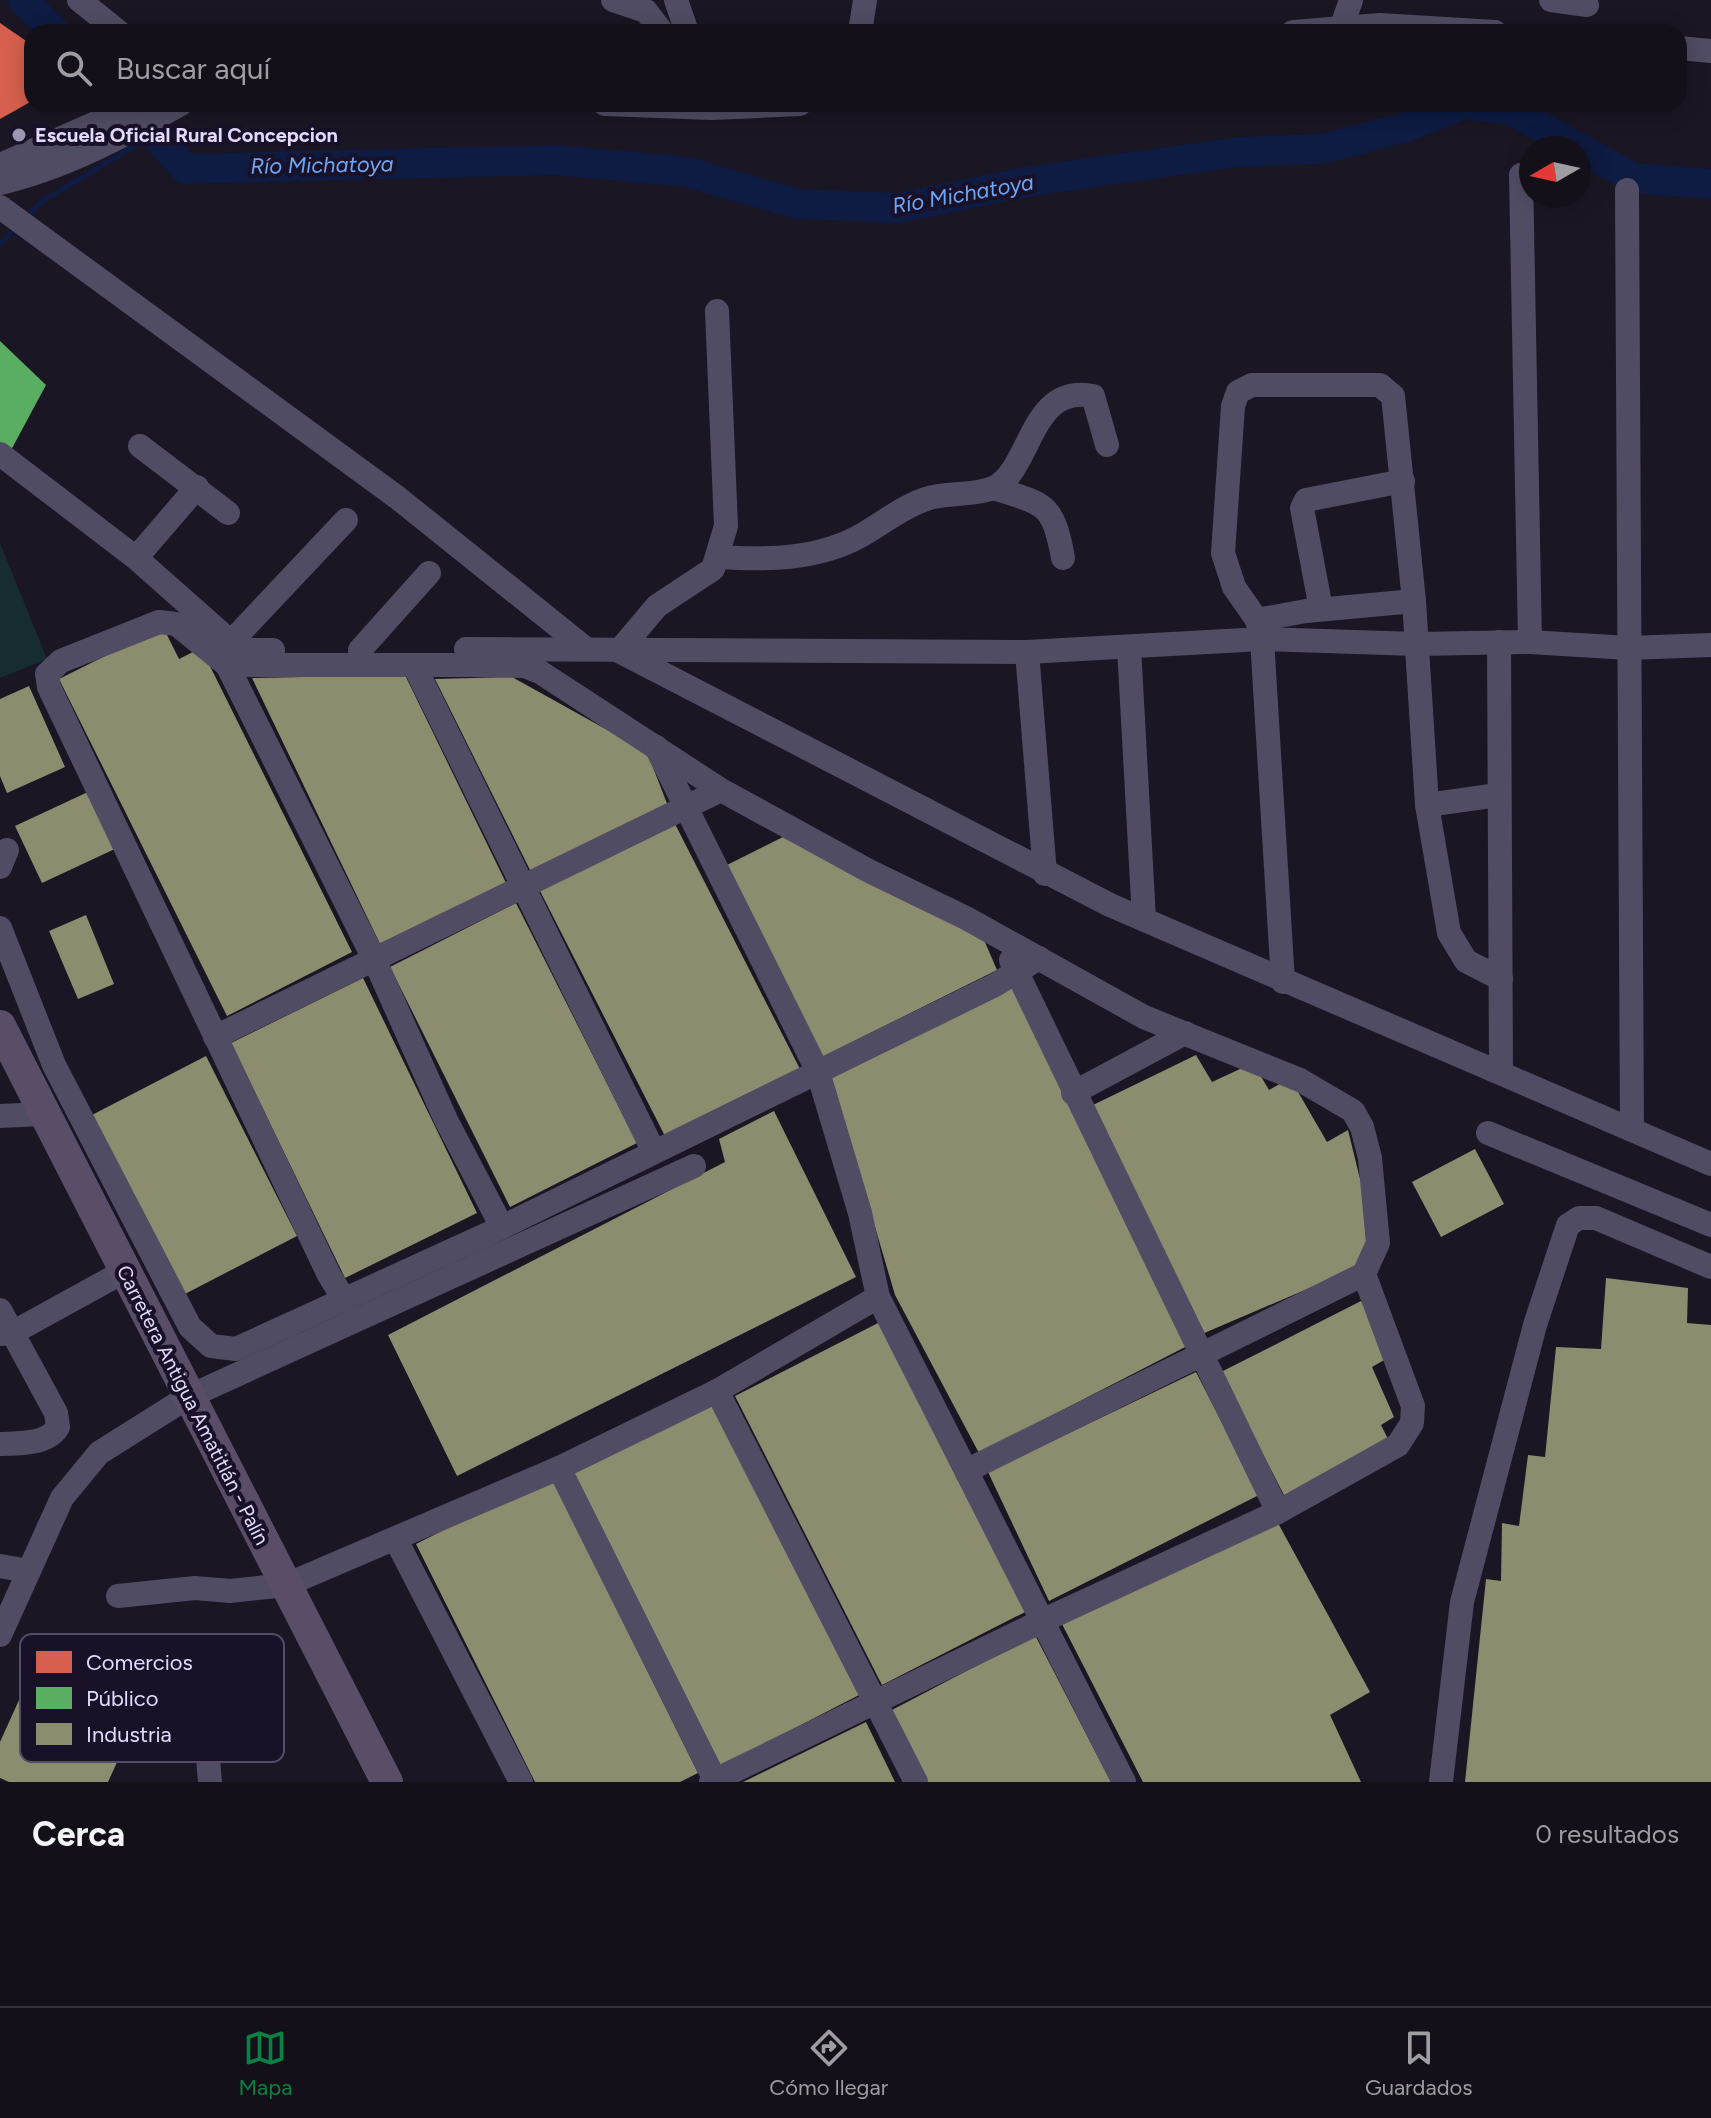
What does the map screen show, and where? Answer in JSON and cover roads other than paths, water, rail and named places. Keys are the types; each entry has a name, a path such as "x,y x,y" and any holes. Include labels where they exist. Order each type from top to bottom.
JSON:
{"main road":[{"name":"Carretera Antigua Amatitlán - Palín","path":"1,1028 123,1272 387,1782"}],"street":[{"path":"79,0 112,16"},
{"path":"613,0 646,11 656,24"},
{"path":"676,0 684,24"},
{"path":"861,24 865,0"},
{"path":"1343,24 1351,0"},
{"path":"1551,0 1587,5"},
{"path":"1687,49 1711,51"},
{"path":"0,165 124,118 150,112"},
{"path":"0,183 29,177 124,118"},
{"path":"1627,190 1632,1130"},
{"path":"1522,208 1530,642"},
{"path":"13,216 398,498 585,648"},
{"path":"619,651 657,606 701,579 713,569 719,557 726,526 717,311"},
{"path":"1283,982 1259,630 1234,587 1223,553 1230,426 1238,392 1252,385 1380,385 1393,396 1414,601 1427,805 1449,933 1466,961 1501,979"},
{"path":"994,488 1008,472 1052,404 1074,392 1093,396 1099,406 1107,445"},
{"path":"140,446 228,513"},
{"path":"0,454 136,558 229,654 375,961 446,1120 502,1227"},
{"path":"1321,609 1302,508 1306,500 1403,481"},
{"path":"136,558 197,487"},
{"path":"719,557 798,558 859,537 926,499 994,488 1044,505 1057,524 1063,558"},
{"path":"229,654 346,520"},
{"path":"360,650 429,573"},
{"path":"229,654 246,650 585,648 619,651 1027,652 1129,647 1259,630 1321,609 1414,601"},
{"path":"345,1301 329,1275 49,687 47,674 61,661 159,622 176,624 229,654 414,665 525,666 540,672 721,790 869,871 1004,939 1144,1017 1300,1080 1353,1111 1362,1127 1370,1158 1378,1243 1364,1274 967,1473"},
{"path":"1259,630 1417,644 1530,642 1628,648 1711,645"},
{"path":"1499,642 1501,1073"},
{"path":"1129,647 1144,919"},
{"path":"619,651 1045,874 1283,982 1711,1164"},
{"path":"1027,652 1045,874"},
{"path":"414,665 654,1152"},
{"path":"656,747 818,1072 860,1213 878,1297 1124,1782"},
{"path":"215,1037 721,790"},
{"path":"1427,805 1498,795"},
{"path":"0,928 54,1065 190,1327 211,1346 236,1349 502,1227 1016,974 1039,958"},
{"path":"1004,939 1016,974 1278,1512"},
{"path":"1,1028 33,1010"},
{"path":"1073,1093 1185,1033"},
{"path":"0,1116 43,1114"},
{"path":"1488,1133 1711,1225"},
{"path":"0,1635 62,1498 99,1453 188,1397 694,1166"},
{"path":"1441,1782 1462,1602 1535,1325 1568,1225 1579,1218 1596,1218 1711,1267"},
{"path":"6,1333 123,1272"},
{"path":"559,1468 714,1781 1042,1621 1278,1512 1398,1445 1412,1423 1410,1388 1364,1274"},
{"path":"118,1596 195,1588 230,1591 286,1585 559,1468 717,1391 878,1297"},
{"path":"0,1310 6,1333 56,1413 58,1427 50,1436 0,1444"},
{"path":"717,1391 916,1782"},
{"path":"396,1540 521,1782"},
{"path":"0,1566 29,1571"},
{"path":"209,1762 210,1782"}],"waterway":[{"name":"Río Michatoya","path":"23,0 47,24"},
{"name":"Río Michatoya","path":"133,112 186,169 555,160 687,172 797,204 898,208 1032,181 1238,152 1322,149 1406,127 1444,112"},
{"name":"Río Michatoya","path":"1515,112 1633,178 1711,184"},
{"path":"26,218 41,202 154,134"},
{"path":"0,244 16,228"}],"place":[{"name":"Escuela Oficial Rural Concepcion","path":"19,135"}]}
